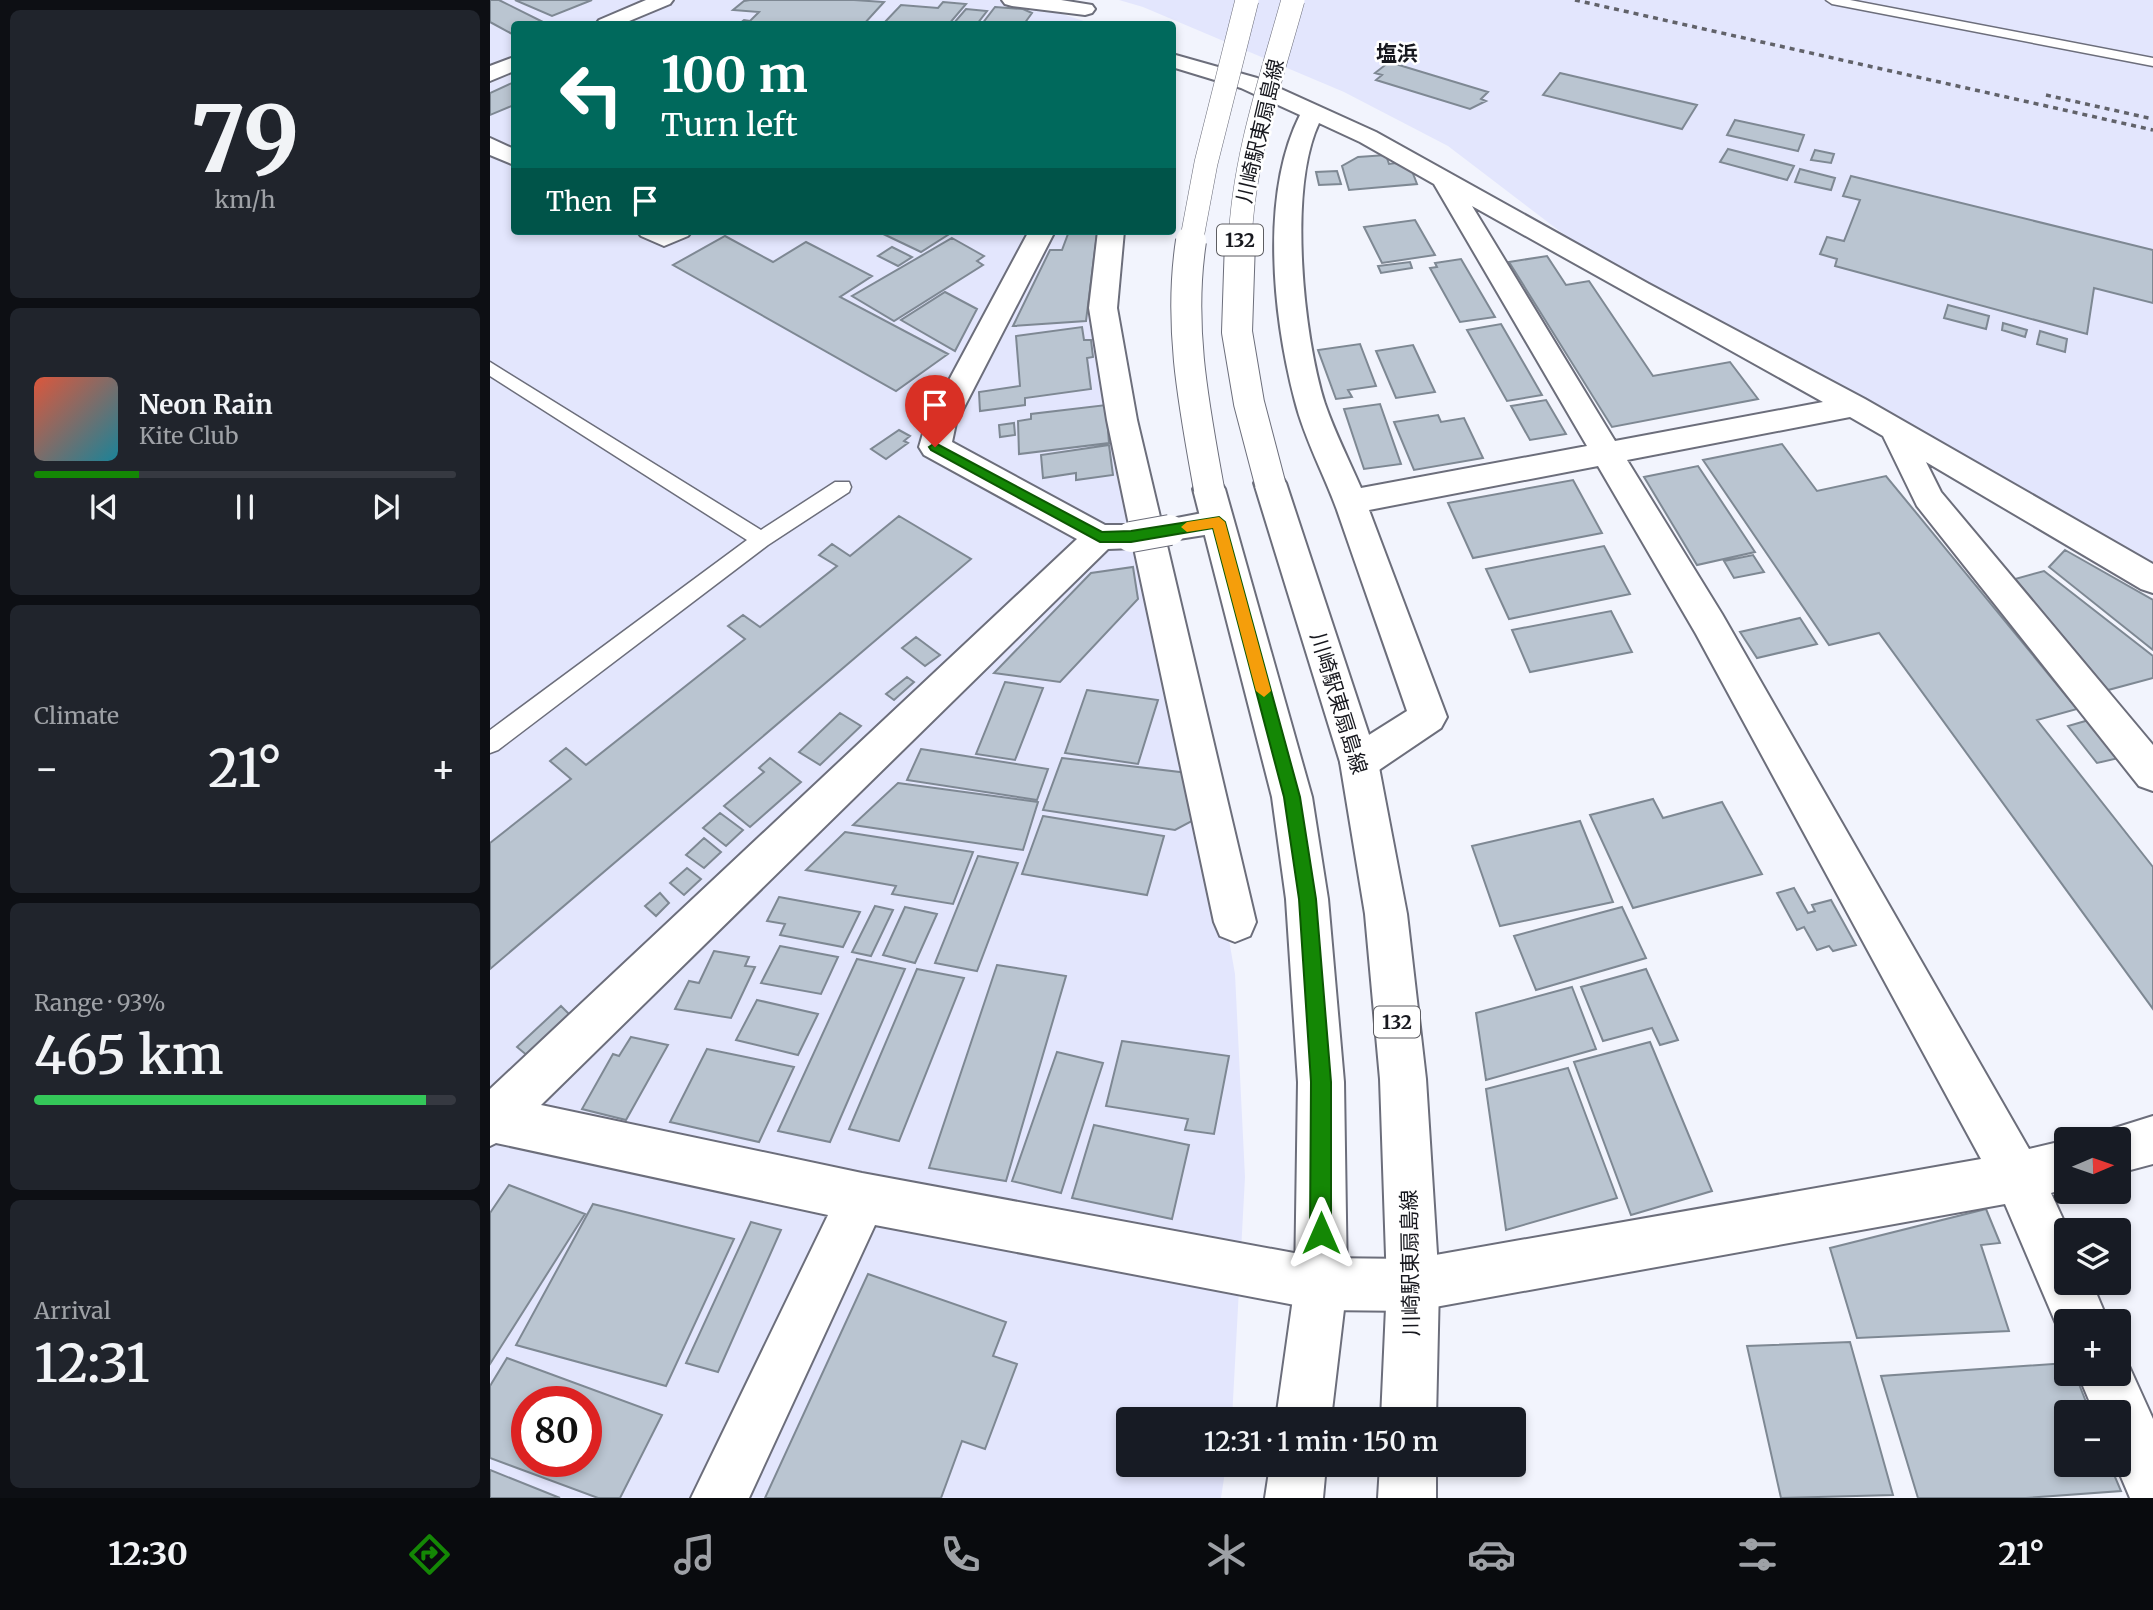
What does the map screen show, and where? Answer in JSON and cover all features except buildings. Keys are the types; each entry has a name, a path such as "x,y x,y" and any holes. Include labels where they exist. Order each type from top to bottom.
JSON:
{"main road":[{"path":"613,21 663,0"},
{"path":"1012,0 1086,9"},
{"name":"川崎駅東扇島線","path":"1247,0 1194,210 1185,330 1195,411 1209,489 1292,797 1307,899 1321,1082 1321,1284 1306,1407"},
{"name":"川崎駅東扇島線","path":"1293,0 1258,125 1241,216 1237,332 1249,403 1270,483 1359,762 1386,914 1404,1079 1413,1284 1409,1407"},
{"path":"1176,61 1249,83 1368,137 1854,406 2153,580"},
{"path":"490,74 511,64"},
{"path":"1313,111 1299,140 1292,177 1288,229 1292,312 1310,403 1350,502 1428,717 1359,762"},
{"path":"490,145 511,156"},
{"path":"1443,179 1709,624 2018,1177 2077,1309"},
{"path":"1040,235 941,424 935,447 1115,537 1219,522"},
{"path":"1111,235 1102,308 1122,420 1235,922"},
{"path":"1350,502 1854,406"},
{"path":"1896,432 1928,498 2153,774"},
{"path":"491,1120 1115,537"},
{"path":"491,1120 862,1198 1321,1284 1413,1284 2018,1177 2054,1167"},
{"path":"2132,1145 2153,1139"},
{"path":"720,1498 862,1198"},
{"path":"2110,1386 2153,1484"},
{"path":"1294,1498 1297,1477"},
{"path":"1407,1498 1408,1477"}],"lane":[{"path":"1832,0 2153,62"},
{"path":"490,368 761,540"},
{"path":"490,743 761,540 842,486"}],"shaded area":[{"path":"490,0 1048,0 1050,10 1084,21 511,21 511,235 1099,235 1090,324 1102,393 1196,752 1235,974 1245,1177 1233,1407 1116,1407 1116,1477 1224,1477 1221,1498 490,1498"},
{"path":"1119,0 2153,0 2153,565 1566,236 1448,146 1344,92 1143,7"}],"railway":[{"path":"1575,0 2153,130"},
{"path":"2046,95 2153,119"}],"slow traffic":[{"path":"1187,527 1219,522 1264,691"}],"district":[{"name":"塩浜","path":"1397,53"}],"route":[{"path":"935,447 1100,537 1131,537 1219,522 1292,797 1307,899 1321,1082 1321,1233"}]}
